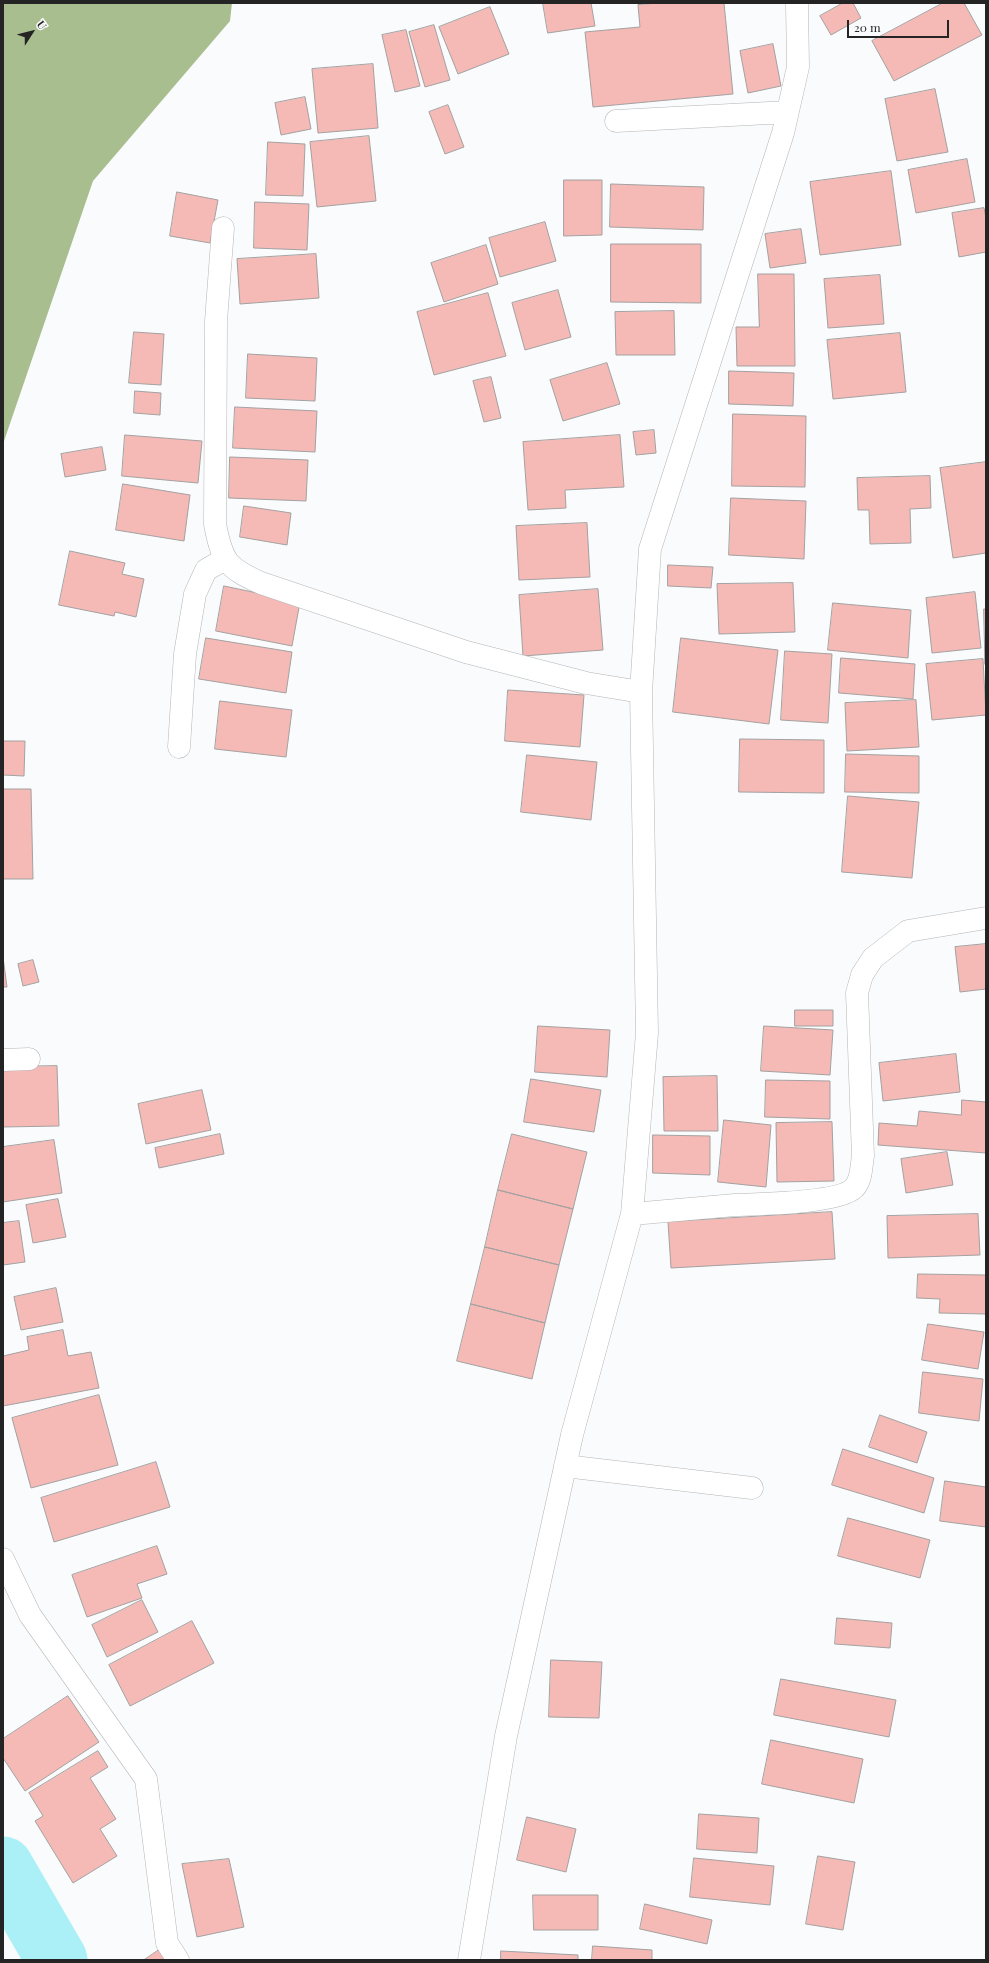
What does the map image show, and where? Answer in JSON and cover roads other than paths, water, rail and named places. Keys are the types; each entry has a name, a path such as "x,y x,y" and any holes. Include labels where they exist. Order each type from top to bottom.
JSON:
{"street":[{"path":"469,1960 506,1736 565,1466 632,1214 647,1033 641,692 650,549 788,112 798,67 797,3"},
{"path":"616,120 788,112"},
{"path":"223,228 216,321 215,524 219,549 225,559 242,575 261,583 466,652 586,683 641,692"},
{"path":"179,747 185,654 195,594 206,570 225,559"},
{"path":"632,1214 801,1202 842,1194 854,1188 860,1179 863,1156 856,992 862,975 873,958 908,931 986,918"},
{"path":"3,1060 29,1059"},
{"path":"565,1466 752,1488"},
{"path":"3,1559 30,1615 146,1779 167,1943 178,1960"}],"waterway":[{"path":"3,1867 57,1960"}]}
